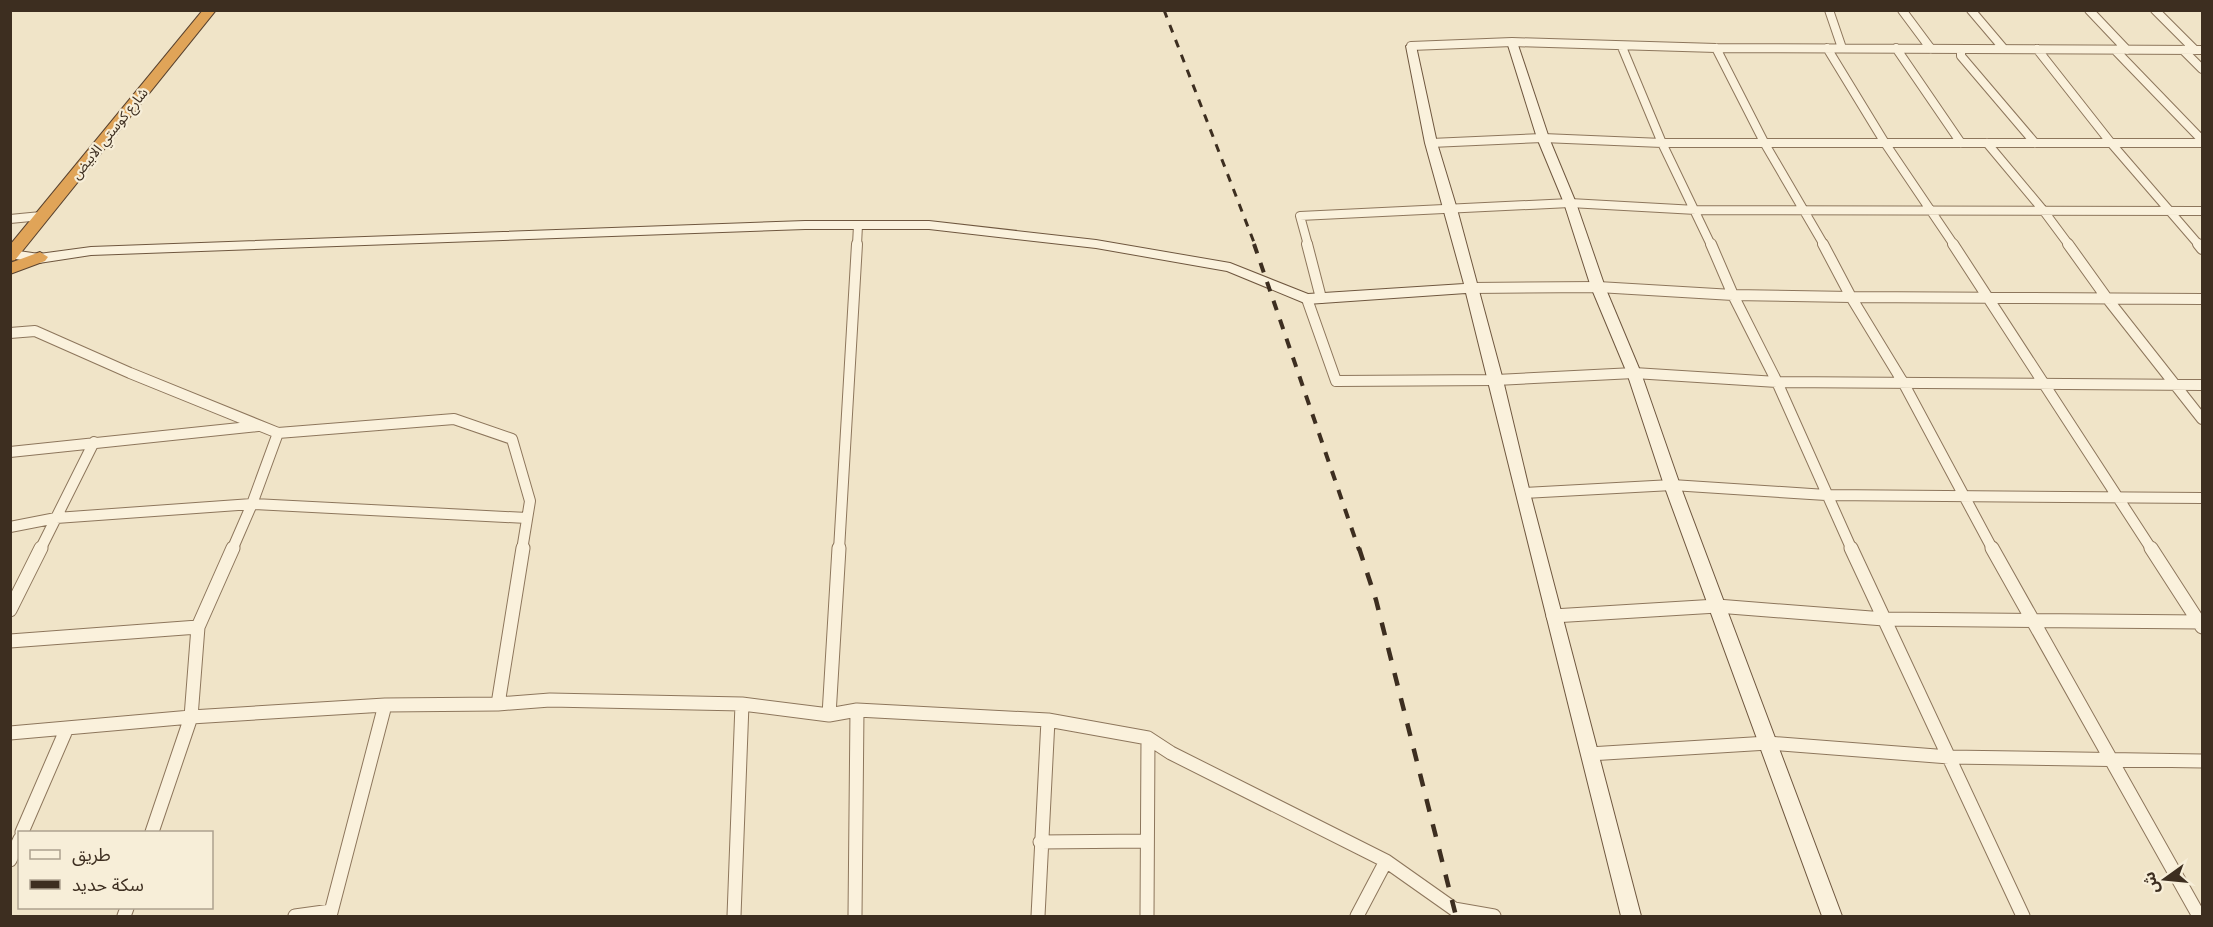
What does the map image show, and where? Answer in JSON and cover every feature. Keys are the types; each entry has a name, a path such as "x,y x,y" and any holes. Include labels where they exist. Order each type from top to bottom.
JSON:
{"highway":[{"name":"شارع كوستي الابيض","path":"13,256 41,216 210,10"},
{"path":"13,256 40,257"}],"street":[{"path":"1829,10 1842,48"},
{"path":"1902,10 1931,49"},
{"path":"1971,10 2004,49"},
{"path":"2089,10 2127,50"},
{"path":"2155,10 2199,50"},
{"path":"1631,916 1522,493 1496,380 1451,209 1431,143 1411,46 1512,42 1622,47 2199,50"},
{"path":"1512,42 1543,138 1570,203 1598,287 1634,373 1672,485 1832,916"},
{"path":"1622,47 1662,143 1696,210 1733,295 1777,382 1826,495 2023,916"},
{"path":"1716,48 1765,144 1806,211 1851,297 1904,384 1964,498 2199,916"},
{"path":"1827,48 1885,143 1932,210 1986,297 2046,384 2201,624"},
{"path":"1896,48 1961,143"},
{"path":"1961,49 1961,56 2035,143"},
{"path":"2037,49 2111,143 2202,249"},
{"path":"2115,50 2202,141"},
{"path":"2183,50 2202,69"},
{"path":"1431,143 1543,138 1765,144 2202,141"},
{"path":"1988,143 2043,210 2106,297 2177,384 2202,419"},
{"path":"1321,298 1300,216 1570,203 1696,210 2202,211"},
{"path":"10,219 41,216"},
{"path":"13,256 26,249 92,251 858,225 929,225 1096,244 1230,267 1307,299 1472,288 1598,287 1733,295 2202,298"},
{"path":"829,715 858,225"},
{"path":"40,257 92,251"},
{"path":"1307,299 1336,381 1496,380 1634,373 1777,382 2202,385"},
{"path":"10,333 35,331 278,434 454,419 512,439 530,501 498,704"},
{"path":"10,452 260,426"},
{"path":"152,831 191,717 198,627 252,504 278,434"},
{"path":"10,610 94,442"},
{"path":"1522,493 1672,485 1826,495 1964,498 2202,498"},
{"path":"10,526 56,518 252,504 527,518"},
{"path":"1553,616 1717,606 1884,619 2201,624"},
{"path":"10,641 198,627"},
{"path":"10,733 191,717 385,705 498,704 550,700 742,704 829,715 856,710 1048,720 1148,738 1171,753 1386,861 1455,909 1494,916"},
{"path":"734,916 742,704"},
{"path":"295,916 330,914 385,705"},
{"path":"855,916 856,710"},
{"path":"1038,916 1048,720"},
{"path":"22,831 67,728"},
{"path":"1147,916 1148,738"},
{"path":"1589,754 1768,743 1949,757 2202,761"},
{"path":"1040,842 1146,841"},
{"path":"10,860 18,843"},
{"path":"1358,916 1386,861"}],"railway":[{"path":"1164,10 1255,245"},
{"path":"1254,244 1359,550"},
{"path":"1359,548 1376,600 1456,916"}]}
